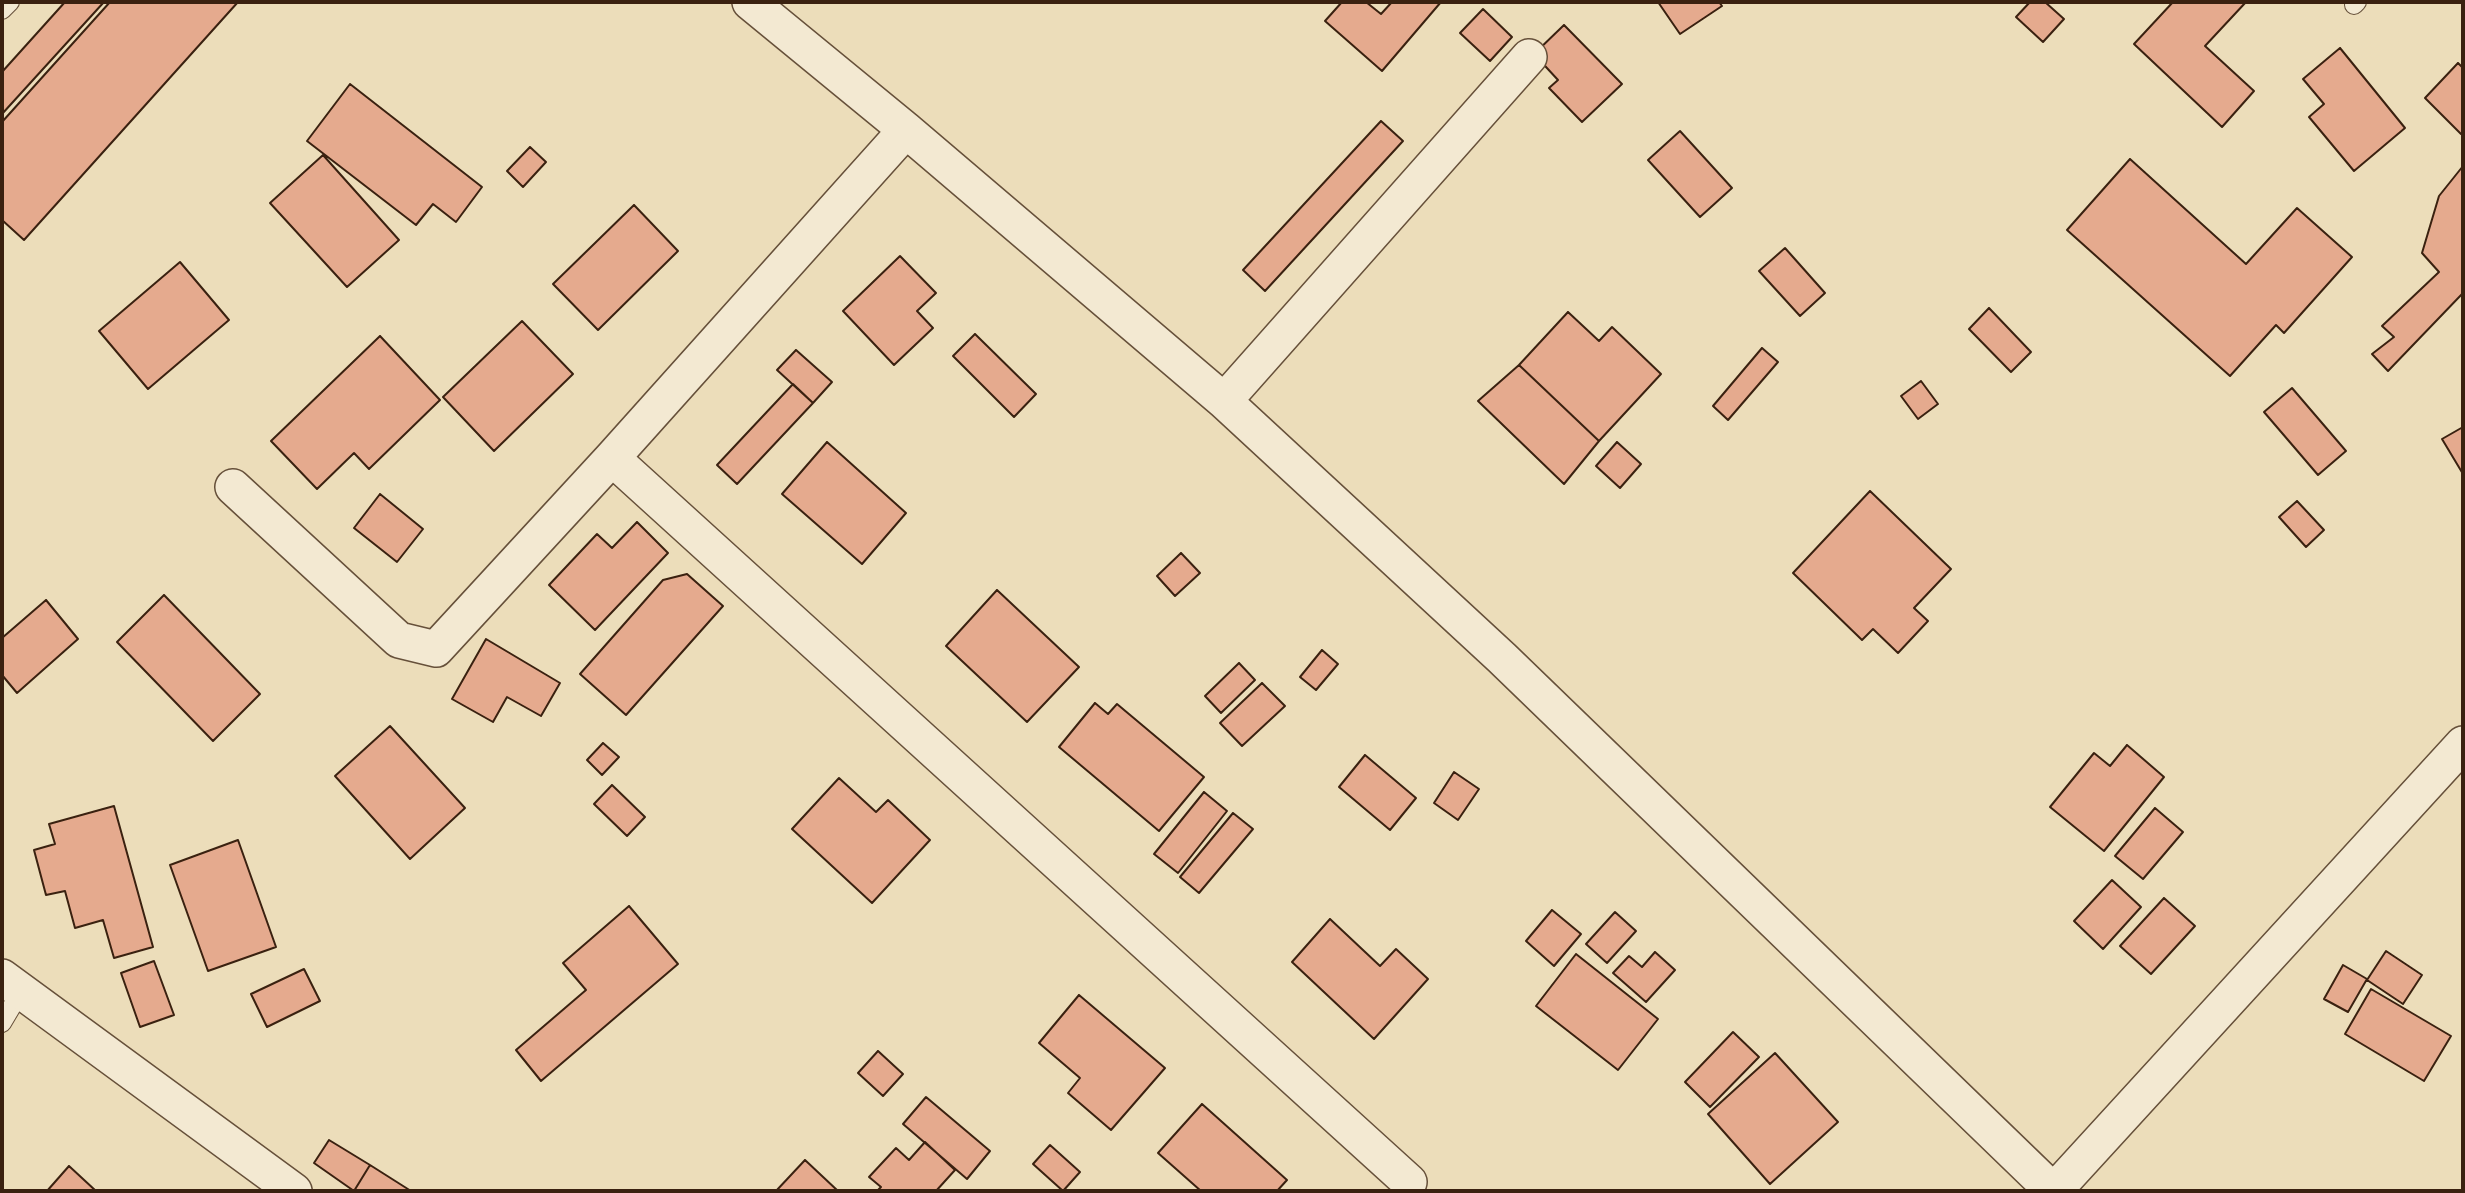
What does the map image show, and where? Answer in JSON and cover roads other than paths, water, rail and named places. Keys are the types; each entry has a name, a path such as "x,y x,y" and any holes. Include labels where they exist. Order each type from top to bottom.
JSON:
{"street":[{"path":"750,2 906,130 1224,401 1502,658 2053,1191 2463,744"},
{"path":"1224,401 1529,57"},
{"path":"233,487 399,640 436,649 612,458 906,130"},
{"path":"612,458 1409,1182"},
{"path":"11,984 294,1191"}],"lane":[{"path":"2,10 10,2"},
{"path":"2,1023 11,984"}]}
